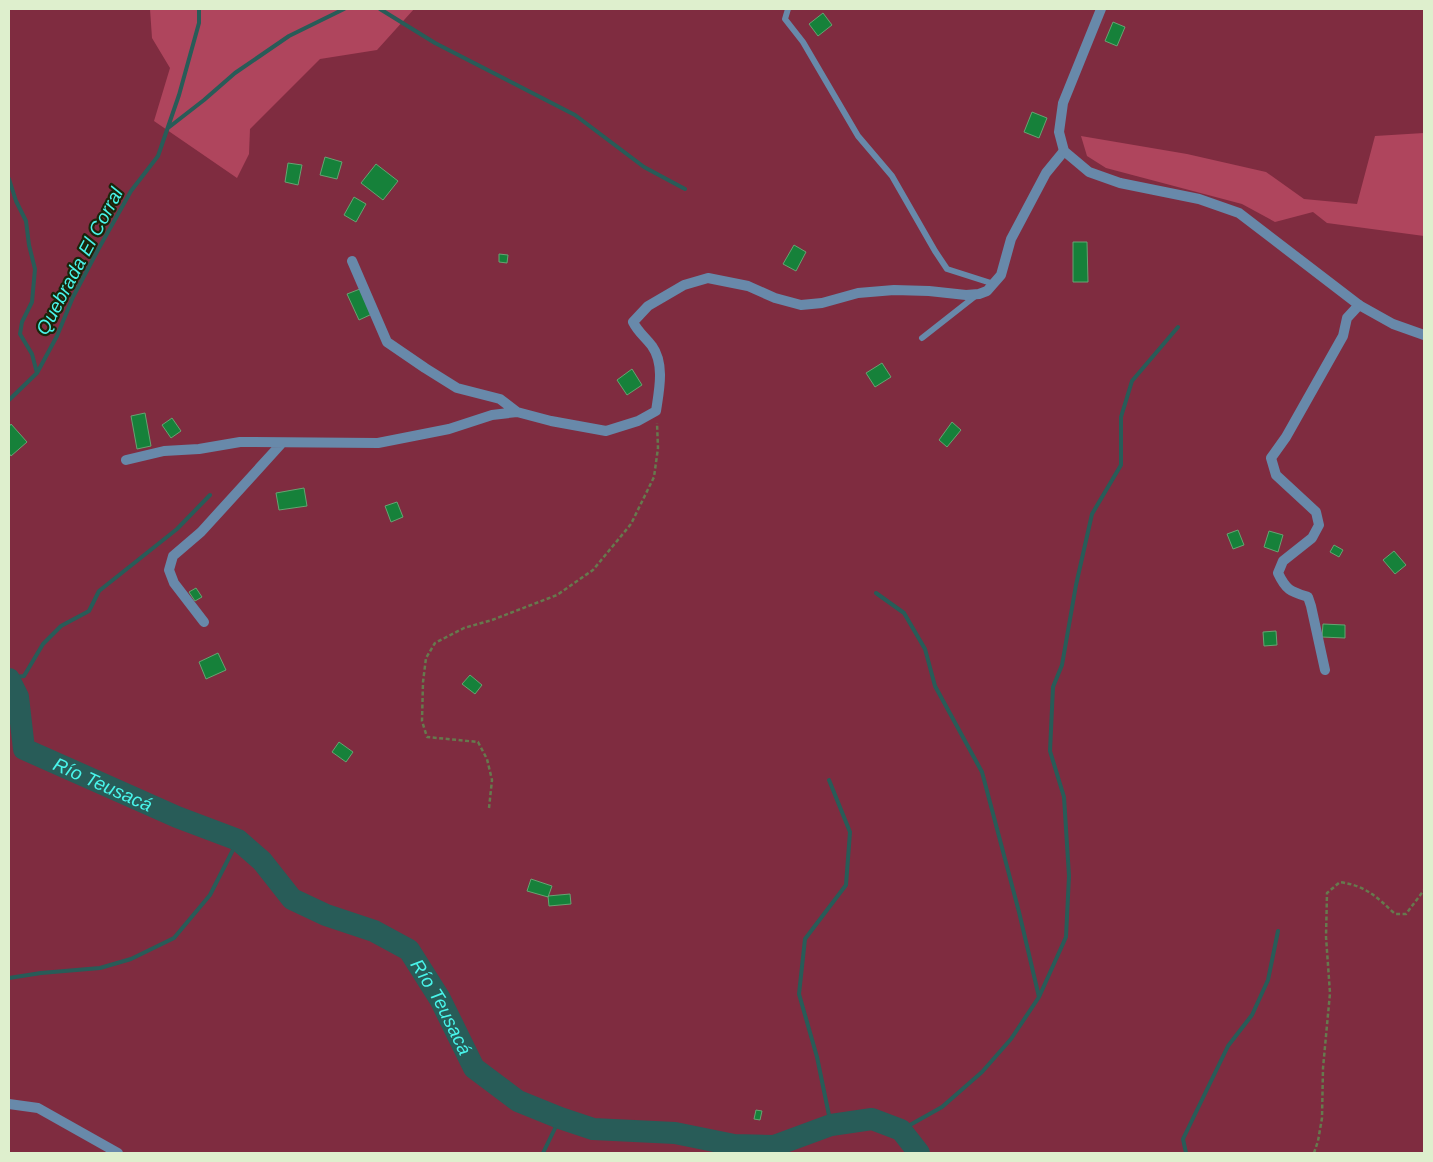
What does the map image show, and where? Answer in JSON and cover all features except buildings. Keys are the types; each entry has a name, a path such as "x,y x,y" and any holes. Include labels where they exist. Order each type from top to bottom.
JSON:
{"street":[{"path":"1101,9 1063,103 1059,132 1064,150 1089,172 1120,184 1198,200 1239,213 1359,305 1393,324 1424,336"},
{"path":"126,460 164,451 198,449 240,442 378,443 450,428 492,414 517,412 551,421 606,431 638,421 656,411 659,389 660,368 653,348 637,331 633,322 648,306 684,285 708,278 748,286 775,298 801,305 822,303 858,293 894,290 966,295 987,291 1001,275 1011,239 1046,173 1064,150"},
{"path":"352,261 387,342 457,388 500,399 517,412"},
{"path":"1325,670 1308,597 1295,593 1284,585 1278,573 1283,561 1312,538 1319,525 1316,512 1276,475 1271,458 1286,437 1343,336 1348,318 1359,305"},
{"path":"204,622 174,583 169,570 173,556 201,532 282,442"},
{"path":"9,1104 38,1108 118,1153"}],"lane":[{"path":"788,9 785,19 804,42 858,136 892,176 935,251 948,269 994,284"},
{"path":"922,338 979,294"}],"path":[{"path":"489,808 492,780 487,758 478,742 427,737 422,721 426,658 435,643 464,628 492,620 557,595 593,570 631,524 654,478 658,448 656,411"},
{"path":"1314,1153 1322,1118 1322,1068 1330,993 1326,937 1327,892 1340,882 1354,884 1372,893 1395,914 1406,914 1424,890"}],"shaded area":[{"path":"9,9 1424,9 1424,1153 9,1153"},
{"path":"150,9 414,9 377,50 320,59 250,129 249,154 237,178 154,121 170,68 152,38"},
{"path":"1424,133 1424,236 1327,223 1313,212 1275,222 1242,204 1106,168 1087,156 1081,136 1187,154 1266,172 1304,199 1357,204 1375,136"}],"waterway":[{"name":"Quebrada El Corral","path":"9,400 37,373 57,336 73,297 99,248 131,191 158,156 179,95 199,23 199,9"},
{"path":"168,128 235,73 289,36 344,9"},
{"path":"380,9 435,43 575,115 644,167 685,189"},
{"path":"9,179 16,201 26,221 35,269 32,302 22,322 20,334 32,354 37,373"},
{"path":"901,1130 942,1107 982,1072 1011,1039 1039,997 1066,937 1069,876 1064,797 1050,751 1053,687 1062,665 1076,585 1092,514 1121,465 1121,417 1132,381 1178,327"},
{"path":"9,678 24,676 43,644 61,626 89,611 99,591 177,529 210,495"},
{"path":"876,593 904,613 925,649 935,686 982,772 1039,997"},
{"name":"Río Teusacá","path":"9,679 18,697 24,749 177,817 238,840 262,861 292,899 326,915 374,931 409,950 440,999 474,1068 518,1101 593,1129 675,1133 734,1145 774,1146 831,1125 872,1119 901,1130 919,1153"},
{"path":"829,780 850,832 846,885 805,939 799,994 817,1057 831,1125"},
{"path":"9,978 100,968 131,959 174,938 210,895 238,840"},
{"path":"1186,1153 1183,1139 1228,1046 1252,1015 1268,980 1278,931"},
{"path":"543,1153 560,1118"}]}
